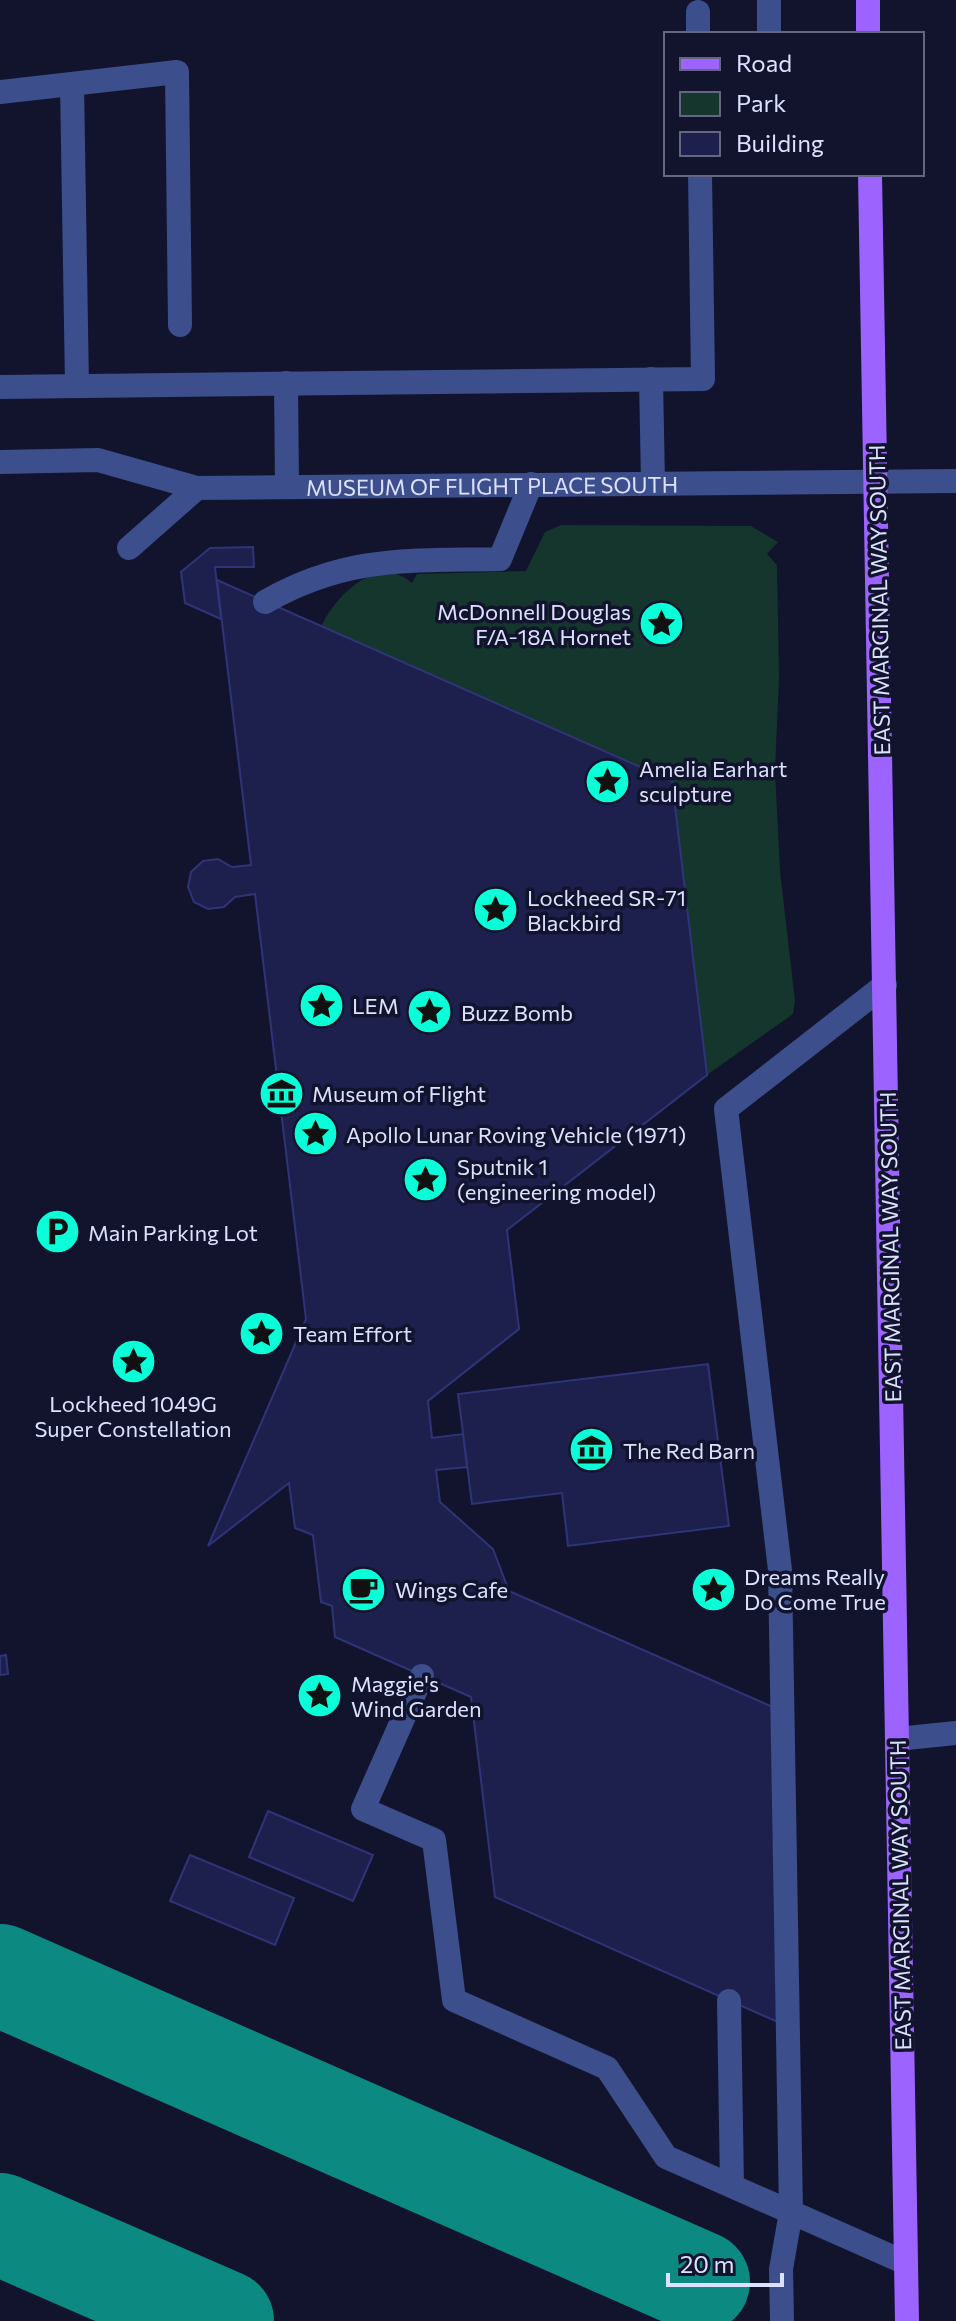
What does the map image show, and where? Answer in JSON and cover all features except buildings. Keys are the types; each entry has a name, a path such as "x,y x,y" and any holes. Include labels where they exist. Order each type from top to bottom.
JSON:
{"main road":[{"path":"868,0 868,32"},
{"name":"EAST MARGINAL WAY SOUTH","path":"870,176 907,2321"}],"street":[{"path":"769,0 769,32"},
{"path":"0,92 177,72 180,325"},
{"path":"72,84 77,386"},
{"path":"0,387 703,379 700,176"},
{"path":"651,379 653,483"},
{"path":"286,383 287,487"},
{"name":"MUSEUM OF FLIGHT PLACE SOUTH","path":"0,462 98,460 197,488 956,481"},
{"path":"265,602 316,576 356,565 500,559 531,484"},
{"path":"129,548 197,488"},
{"path":"782,2321 781,2269 791,2212 780,1570 726,1109 885,985"},
{"path":"422,1676 363,1809 434,1840 454,2000 607,2068 666,2157 906,2263"},
{"path":"897,1739 956,1733"},
{"path":"729,2001 732,2186"}],"green space":[{"path":"561,525 751,526 778,542 767,554 777,565 779,678 775,770 780,871 795,1001 793,1014 707,1075 672,781 321,627 347,592 372,576 385,573 399,575 412,583 417,574 526,571 545,532"}],"taxiway":[{"path":"0,1975 699,2282"},
{"path":"0,2224 223,2321"}],"place":[{"name":"McDonnell Douglas F/A-18A Hornet","path":"662,624"},
{"name":"Amelia Earhart sculpture","path":"608,781"},
{"name":"Lockheed SR-71 Blackbird","path":"496,910"},
{"name":"LEM","path":"321,1005"},
{"name":"Buzz Bomb","path":"430,1012"},
{"name":"Museum of Flight","path":"281,1093"},
{"name":"Apollo Lunar Roving Vehicle (1971)","path":"315,1134"},
{"name":"Sputnik 1 (engineering model)","path":"426,1179"},
{"name":"Main Parking Lot","path":"57,1232"},
{"name":"Team Effort","path":"262,1333"},
{"name":"Lockheed 1049G Super Constellation","path":"133,1362"},
{"name":"The Red Barn","path":"592,1450"},
{"name":"Wings Cafe","path":"364,1589"},
{"name":"Dreams Really Do Come True","path":"713,1589"},
{"name":"Maggie's Wind Garden","path":"320,1696"}]}
